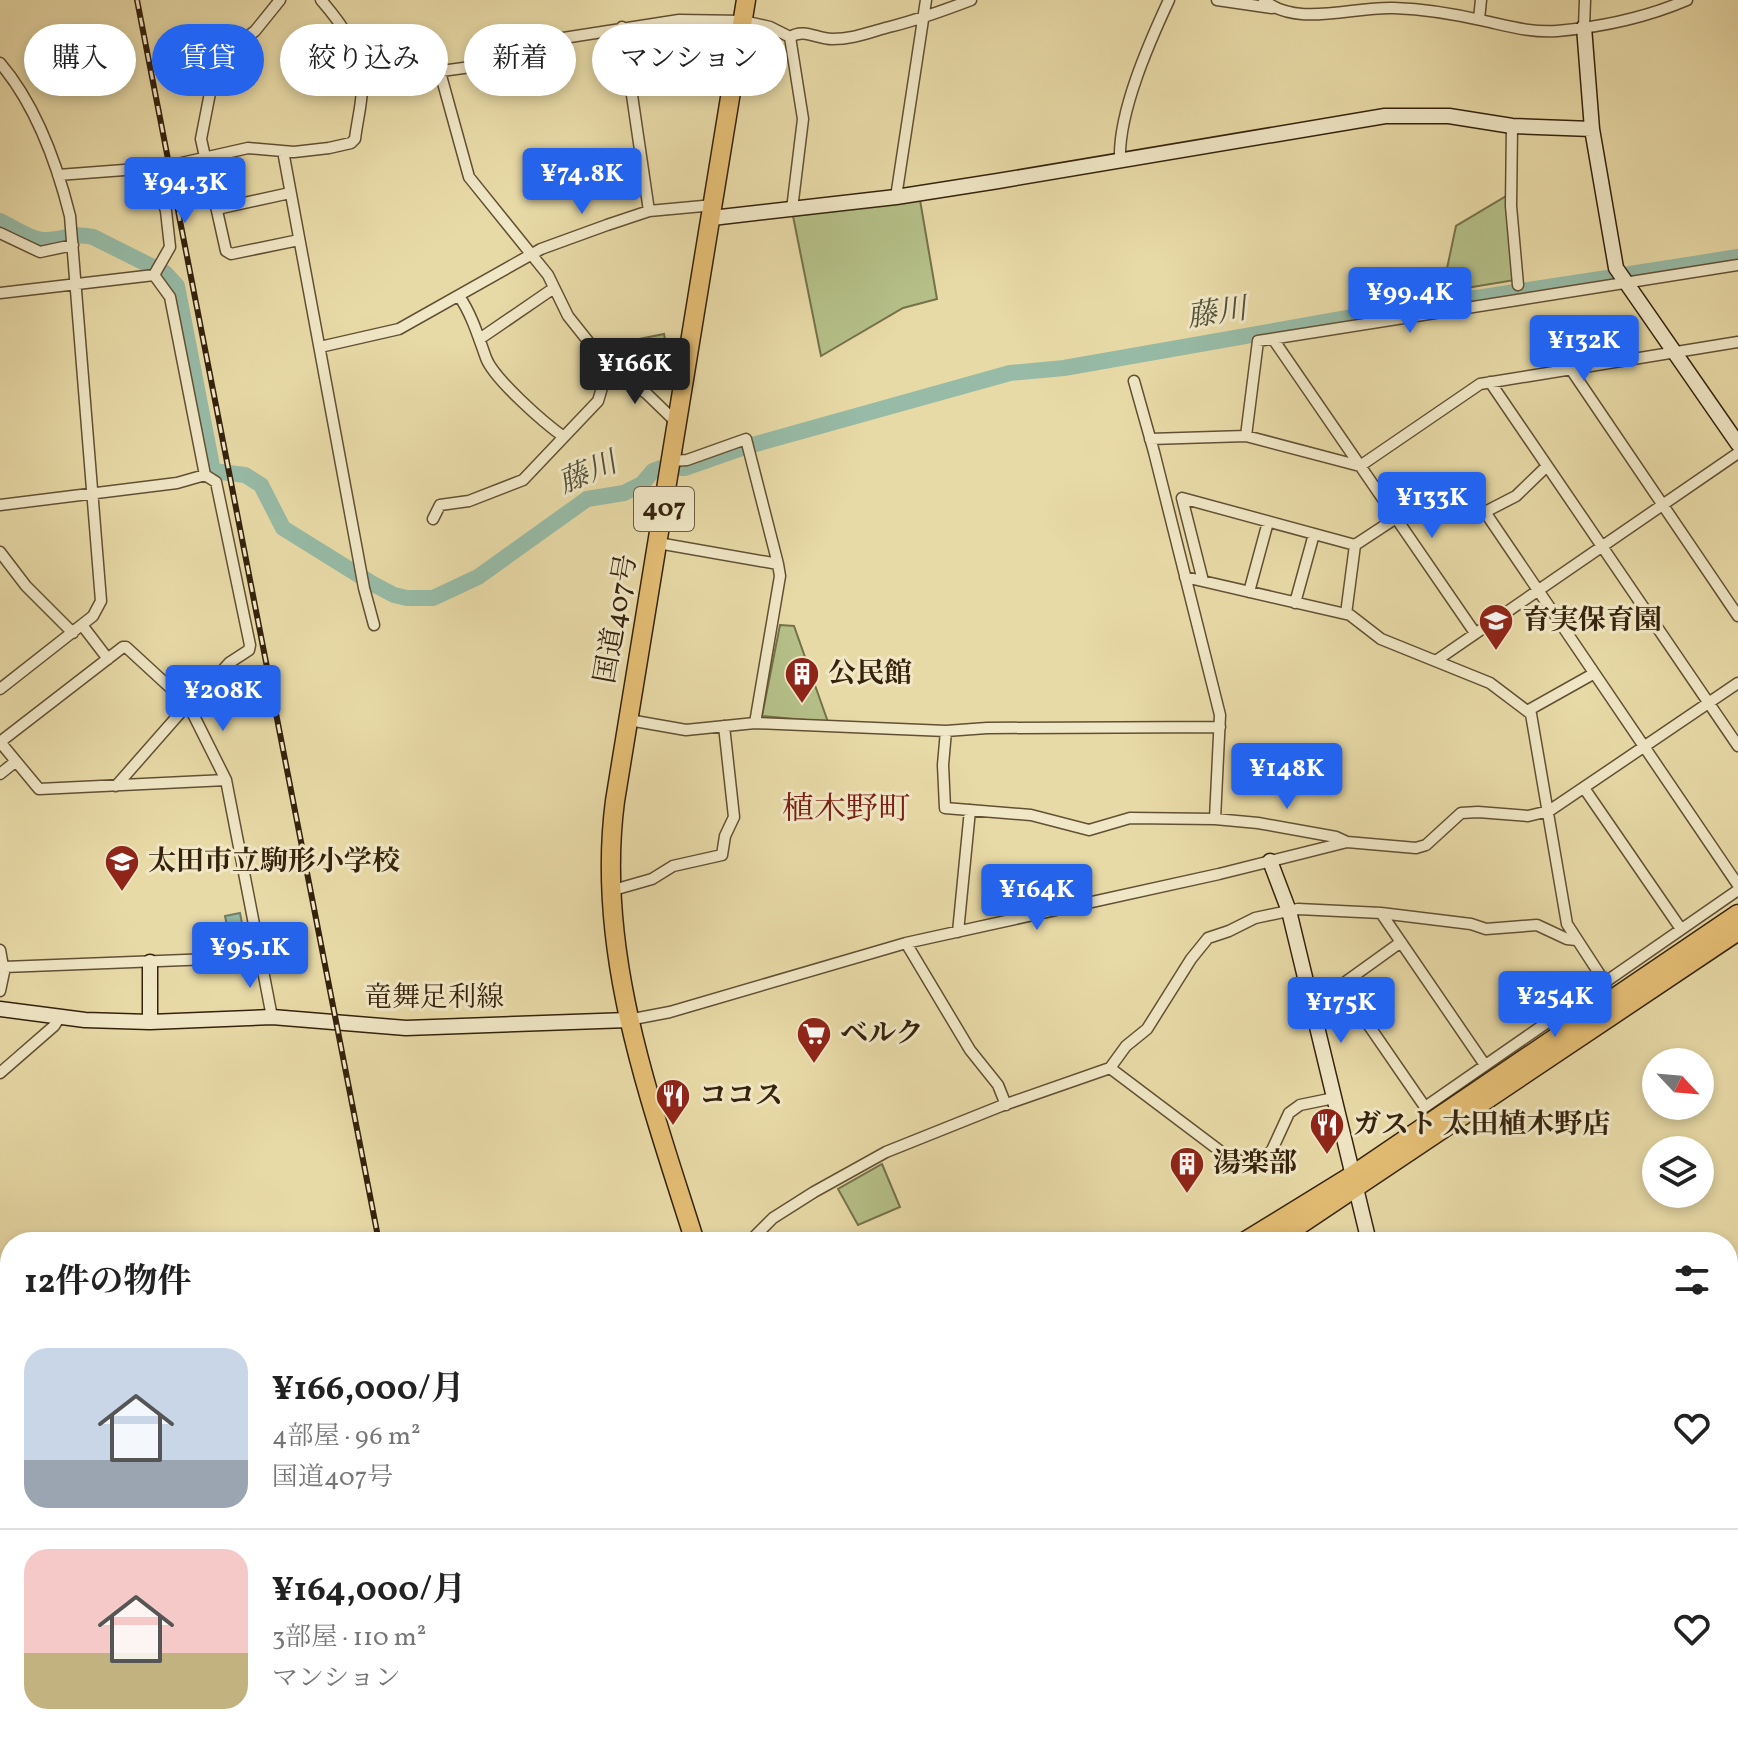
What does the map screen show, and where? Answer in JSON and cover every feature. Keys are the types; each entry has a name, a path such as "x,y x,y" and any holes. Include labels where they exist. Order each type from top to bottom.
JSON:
{"highway":[{"name":"国道407号","path":"692,1232 635,1052 628,1020 610,891 611,827 746,0"},
{"path":"1287,1232 1354,1182 1738,914"},
{"path":"1262,1232 1354,1182 1738,931"}],"street":[{"path":"280,0 255,31 233,48 210,93 201,139 226,251 231,254 299,240"},
{"path":"321,0 342,24"},
{"path":"896,197 926,0"},
{"path":"790,37 809,33 833,39 867,35 923,19 971,0"},
{"path":"1120,160 1130,102 1169,0"},
{"path":"1217,0 1305,16 1339,5 1427,10 1536,31 1584,27 1648,16 1687,0"},
{"path":"1264,0 1274,8"},
{"path":"1479,19 1481,0"},
{"path":"1585,0 1584,27 1592,129 1614,263 1625,284 1738,444"},
{"path":"646,24 679,20 743,21 770,27 790,37"},
{"path":"448,71 485,65 557,39 592,33"},
{"path":"790,37 803,119 792,209"},
{"path":"0,63 24,97 58,175 70,216 101,601 99,609 73,633 0,689"},
{"path":"177,164 248,148 294,152 351,143 355,139 360,96"},
{"path":"447,96 469,177 548,275 568,316 611,370 646,393 678,424"},
{"path":"632,96 649,211"},
{"path":"320,347 399,329 531,255 649,211 792,209 896,197 1385,116 1449,116 1512,126 1592,129"},
{"path":"1512,126 1511,206 1518,285"},
{"path":"283,151 364,588 374,625"},
{"path":"58,175 158,168 170,247 154,275"},
{"path":"217,209 290,193"},
{"path":"0,233 40,252 73,245"},
{"path":"1246,436 1258,341 1738,265"},
{"path":"0,293 154,275"},
{"path":"116,786 189,705 229,663 249,650 250,645 218,485 205,475 170,297 154,275"},
{"path":"481,338 554,288"},
{"path":"459,296 481,338 486,359 537,418 564,437"},
{"path":"1273,339 1475,633"},
{"path":"1150,439 1246,436 1360,466 1480,384 1738,342"},
{"path":"1570,368 1738,616"},
{"path":"433,519 440,505 469,501 523,480 598,401 611,370"},
{"path":"1134,381 1220,715 1215,819"},
{"path":"1490,382 1738,746"},
{"path":"672,461 687,460 746,439 749,448 780,576 755,723"},
{"path":"1437,660 1738,453"},
{"path":"1341,985 1425,1107 1606,984 1738,887 1485,512 1516,496 1547,466"},
{"path":"0,505 177,483 205,475"},
{"path":"1203,581 1182,498 1355,545 1396,518"},
{"path":"1249,592 1268,522"},
{"path":"1295,603 1314,534"},
{"path":"658,543 778,564"},
{"path":"1346,614 1355,545"},
{"path":"0,552 26,586 73,633"},
{"path":"1185,577 1346,614 1381,639 1490,683 1531,714 1567,924 1606,984"},
{"path":"82,625 108,659"},
{"path":"226,780 39,789 0,742 126,647 189,705 226,780 272,1017"},
{"path":"1527,711 1593,674"},
{"path":"628,1020 670,1012 906,943 1347,842 1416,848 1426,845 1461,813 1528,816 1549,811 1738,683"},
{"path":"629,720 686,730 755,723 946,731 987,728 1220,727"},
{"path":"610,891 652,879 673,866 722,855 725,836 734,817 724,726"},
{"path":"946,731 943,765 945,808 1031,815 1089,830 1130,818 1215,819 1258,823 1336,837 1347,842"},
{"path":"0,774 15,762"},
{"path":"1584,788 1681,929"},
{"path":"958,932 970,810"},
{"path":"1270,861 1289,911 1366,1232"},
{"path":"759,1232 773,1218 866,1162 1006,1105 1110,1068 1126,1046 1147,1029 1191,959 1208,938 1255,918 1298,909 1381,913 1471,924 1486,929 1537,925 1576,940"},
{"path":"1381,913 1485,1065"},
{"path":"1312,1006 1401,942"},
{"path":"906,943 970,1050 998,1085 1006,1105"},
{"path":"0,950 4,967 0,991"},
{"path":"4,967 261,957"},
{"path":"150,962 150,1022"},
{"name":"竜舞足利線","path":"0,1009 59,1018 150,1022 272,1017 406,1028 628,1020"},
{"path":"0,1073 54,1026 59,1018"},
{"path":"1110,1068 1224,1154 1252,1166 1272,1150 1289,1113 1300,1105 1334,1098"}],"green space":[{"path":"1508,195 1515,280 1442,292 1456,226"},
{"path":"920,200 937,299 903,308 821,356 793,216"},
{"path":"664,334 669,359 624,368 619,343"},
{"path":"780,625 794,626 828,722 762,716"},
{"path":"882,1164 900,1207 858,1225 838,1189"}],"shaded area":[{"path":"240,913 246,944 231,947 225,916"}],"waterway":[{"name":"藤川","path":"0,221 36,239 93,237 165,273 177,286 213,471 245,475 261,485 283,528 373,584 407,598 433,598 478,577 587,499 624,493 642,484 653,471 661,468 685,468 745,447 1010,373 1064,368 1364,315 1607,278"},
{"name":"藤川","path":"1630,274 1738,257"}],"railway":[{"path":"137,0 377,1232"}],"place":[{"name":"育実保育園","path":"1496,652"},
{"name":"公民館","path":"802,705"},
{"name":"太田市立駒形小学校","path":"122,893"},
{"name":"ベルク","path":"814,1065"},
{"name":"ココス","path":"673,1127"},
{"name":"ガスト 太田植木野店","path":"1327,1156"},
{"name":"湯楽部","path":"1187,1195"}],"district":[{"name":"植木野町","path":"846,811"}]}
